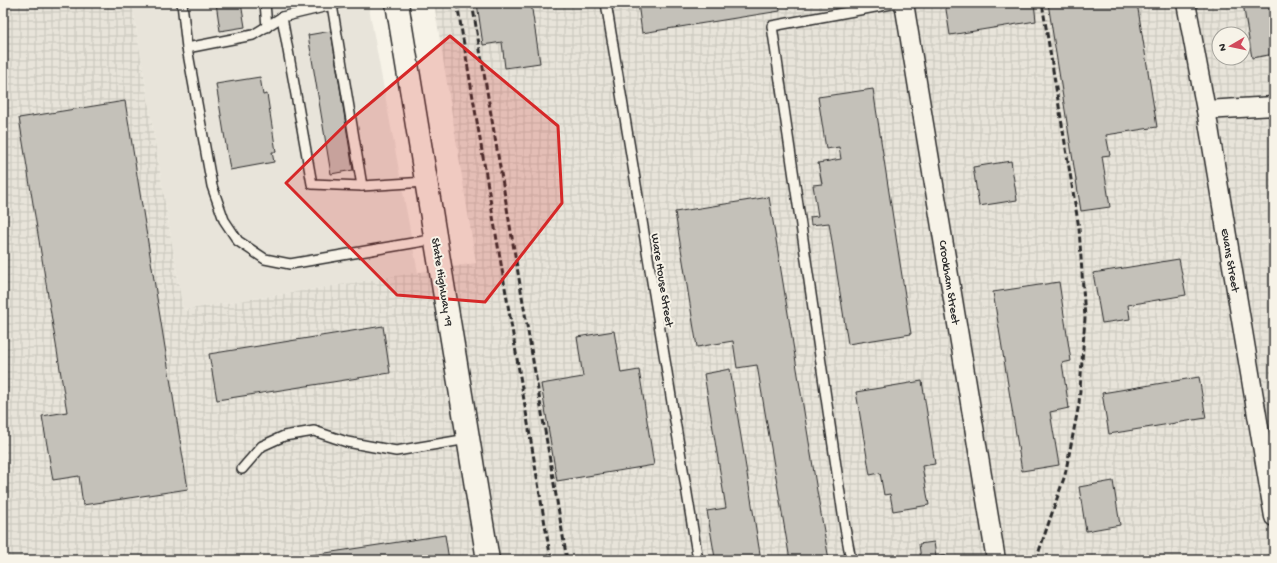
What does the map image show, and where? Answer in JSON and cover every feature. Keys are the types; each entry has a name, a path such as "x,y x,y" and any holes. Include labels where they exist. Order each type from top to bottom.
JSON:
{"main road":[{"name":"State Highway 19","path":"397,3 488,560"}],"street":[{"name":"Crookham Street","path":"904,3 996,560"},
{"name":"Evans Street","path":"1186,3 1270,461 1274,517"},
{"path":"1206,110 1274,106"}],"lane":[{"path":"182,3 187,48 212,186 224,220 238,241 265,259 290,264 436,239"},
{"path":"265,3 267,27"},
{"name":"Ware House Street","path":"606,3 698,560"},
{"path":"851,560 845,528 772,26 897,3"},
{"path":"187,48 253,36 282,17 335,4 362,186"},
{"path":"282,17 312,184 362,186 426,182"},
{"path":"242,469 262,446 284,436 314,431 347,442 396,451 468,439"}],"highlighted area":[{"path":"450,36 558,126 562,203 485,302 397,295 286,183 348,122"}],"shaded area":[{"path":"3,3 132,3 183,310 476,263 434,3 1274,3 1274,560 3,560"},
{"path":"132,3 368,3 418,273 183,310"}],"building":[{"path":"216,3 241,3 245,27 220,31"},
{"path":"477,3 531,3 540,63 505,68 502,42 483,45"},
{"path":"638,3 779,3 780,11 642,33"},
{"path":"945,3 1034,3 1036,21 950,35"},
{"path":"1048,3 1137,3 1157,127 1106,135 1110,155 1102,156 1110,207 1081,211"},
{"path":"1243,3 1274,3 1274,54 1252,58 1251,26 1247,26"},
{"path":"331,31 353,170 331,174 308,35"},
{"path":"260,77 263,95 267,94 276,152 272,152 274,162 230,170 216,84"},
{"path":"873,89 911,334 848,344 829,223 811,225 810,217 818,216 813,185 822,184 818,163 841,159 839,147 826,149 818,97"},
{"path":"3,94 7,122 3,123"},
{"path":"125,101 188,489 83,505 79,476 53,480 42,416 67,412 19,118"},
{"path":"1011,161 1017,200 979,206 973,167"},
{"path":"769,197 829,560 790,560 757,365 737,368 733,341 697,347 675,212"},
{"path":"1179,259 1186,295 1128,305 1130,319 1102,323 1093,273"},
{"path":"1059,282 1071,361 1062,363 1069,408 1050,412 1059,465 1022,471 993,292"},
{"path":"383,326 390,373 217,400 209,354"},
{"path":"614,331 621,373 639,370 654,465 557,481 541,384 583,377 577,337"},
{"path":"730,369 761,560 734,560 733,555 715,558 707,511 726,508 704,374"},
{"path":"1199,377 1206,418 1109,434 1102,393"},
{"path":"922,381 935,464 922,466 929,505 893,511 890,494 884,495 880,473 870,475 856,392"},
{"path":"1113,481 1120,525 1086,531 1079,487"},
{"path":"445,535 449,560 279,560"},
{"path":"934,542 936,557 945,555 946,560 921,560 919,544"}],"railway":[{"path":"457,3 551,560"},
{"path":"472,3 567,560"},
{"path":"1036,560 1065,475 1079,404 1085,318 1079,228 1042,3"}]}
